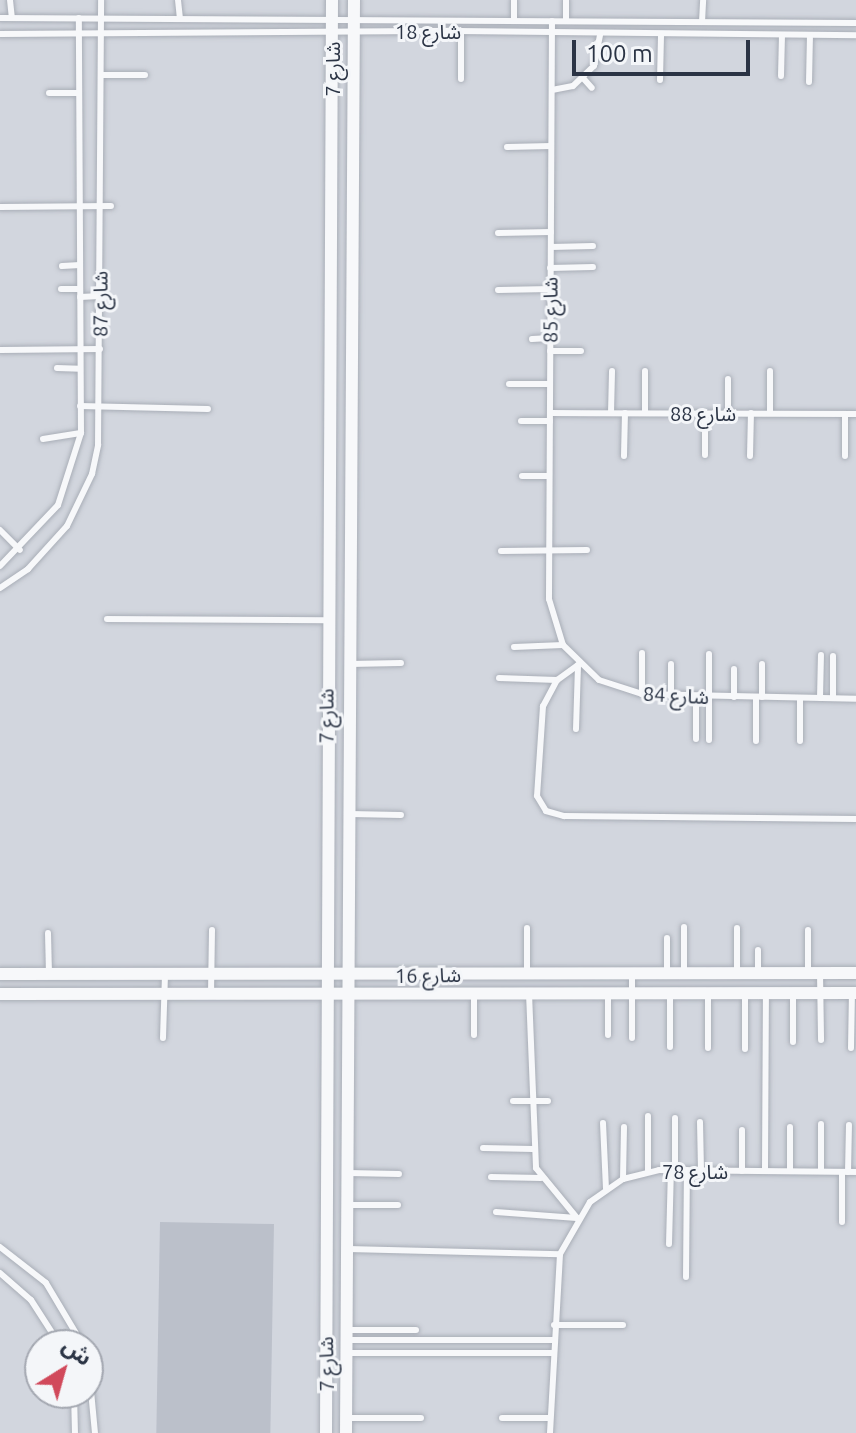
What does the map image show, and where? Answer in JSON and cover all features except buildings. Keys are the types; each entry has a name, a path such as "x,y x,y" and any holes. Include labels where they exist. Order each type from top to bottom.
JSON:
{"street":[{"name":"شارع 7","path":"326,1433 328,975 325,620 333,430 332,0"},
{"name":"شارع 7","path":"346,1433 354,0"},
{"name":"شارع 16","path":"0,974 349,976 667,970 856,973"},
{"path":"452,975 452,994"},
{"name":"شارع 16","path":"0,994 854,993"}],"lane":[{"path":"10,0 12,18"},
{"name":"شارع 87","path":"0,588 28,569 58,538 81,501 98,445 101,0"},
{"path":"178,0 180,19"},
{"path":"514,0 514,21"},
{"path":"566,0 566,21"},
{"path":"702,22 703,0"},
{"name":"شارع 18","path":"0,18 180,19 600,35 856,35"},
{"name":"شارع 87","path":"0,566 18,552 58,505 81,433 79,18"},
{"name":"شارع 18","path":"0,34 101,35 514,21 856,23"},
{"name":"شارع 85","path":"549,599 552,21"},
{"path":"461,31 461,79"},
{"path":"552,90 566,89 583,78 598,56 600,35"},
{"path":"660,80 661,35"},
{"path":"781,76 782,35"},
{"path":"809,82 810,35"},
{"path":"101,75 145,75"},
{"path":"583,78 592,88"},
{"path":"49,93 79,93"},
{"path":"507,147 551,146"},
{"path":"0,207 111,206"},
{"path":"498,233 551,232"},
{"path":"551,247 593,246"},
{"path":"62,266 80,265"},
{"path":"550,268 593,267"},
{"path":"61,289 100,296"},
{"path":"498,290 550,289"},
{"path":"532,339 550,338"},
{"path":"0,350 100,349"},
{"path":"550,351 581,351"},
{"path":"57,368 80,369"},
{"path":"611,413 612,371"},
{"path":"645,371 645,413"},
{"path":"770,371 770,413"},
{"path":"728,379 728,413"},
{"path":"509,384 550,384"},
{"path":"80,406 208,409"},
{"name":"شارع 88","path":"521,421 611,413 856,414"},
{"path":"624,456 625,413"},
{"path":"705,413 705,455"},
{"path":"750,456 751,413"},
{"path":"845,414 845,456"},
{"path":"43,439 81,433"},
{"path":"522,476 549,476"},
{"path":"0,530 18,552"},
{"path":"501,551 587,550"},
{"name":"شارع 84","path":"549,599 563,645 578,665 599,680 642,694 856,699"},
{"path":"107,619 325,620"},
{"path":"514,647 563,645"},
{"path":"642,653 642,694"},
{"path":"709,654 709,740"},
{"path":"820,698 821,655"},
{"path":"833,656 833,698"},
{"path":"350,664 401,663"},
{"path":"671,664 671,696"},
{"path":"756,741 762,664"},
{"path":"578,665 557,680 543,706 537,796 546,811 564,816 856,819"},
{"path":"576,729 578,665"},
{"path":"734,669 734,697"},
{"path":"499,678 557,680"},
{"path":"696,697 696,739"},
{"path":"800,698 800,741"},
{"path":"350,814 401,815"},
{"path":"684,927 684,971"},
{"path":"527,928 527,973"},
{"path":"737,928 737,972"},
{"path":"211,994 212,930"},
{"path":"808,930 820,993 821,1040"},
{"path":"48,933 49,974"},
{"path":"667,938 667,970"},
{"path":"758,950 758,972"},
{"path":"632,971 632,1038"},
{"path":"163,1038 165,975"},
{"path":"670,991 670,1047"},
{"path":"608,992 608,1035"},
{"path":"708,992 708,1048"},
{"path":"745,992 745,1049"},
{"path":"765,1171 766,992"},
{"path":"474,993 474,1035"},
{"path":"529,993 533,1149 541,1178 577,1218"},
{"path":"793,993 793,1042"},
{"path":"851,1048 854,993"},
{"path":"513,1101 548,1101"},
{"path":"648,1116 648,1172"},
{"path":"669,1244 675,1118"},
{"path":"700,1122 701,1170"},
{"path":"603,1123 606,1188"},
{"path":"821,1124 821,1171"},
{"path":"842,1222 849,1172 849,1125"},
{"path":"623,1179 624,1127"},
{"path":"790,1127 790,1171"},
{"path":"742,1130 742,1171"},
{"path":"483,1148 533,1149"},
{"name":"شارع 78","path":"550,1433 560,1254 577,1218 606,1188 648,1172 673,1170 849,1172"},
{"path":"686,1277 687,1170"},
{"path":"348,1173 399,1174"},
{"path":"491,1177 541,1178"},
{"path":"348,1205 398,1205"},
{"path":"496,1212 577,1218"},
{"path":"0,1247 46,1283 73,1329"},
{"path":"347,1249 560,1254"},
{"path":"0,1273 31,1300 50,1329"},
{"path":"554,1325 623,1325"},
{"path":"347,1341 416,1330"},
{"path":"347,1341 554,1340"},
{"path":"347,1341 553,1353"},
{"path":"74,1409 75,1433"},
{"path":"93,1409 95,1433"},
{"path":"346,1418 421,1418"},
{"path":"502,1418 550,1418"}],"shaded area":[{"path":"0,0 856,0 856,1433 0,1433"}]}
